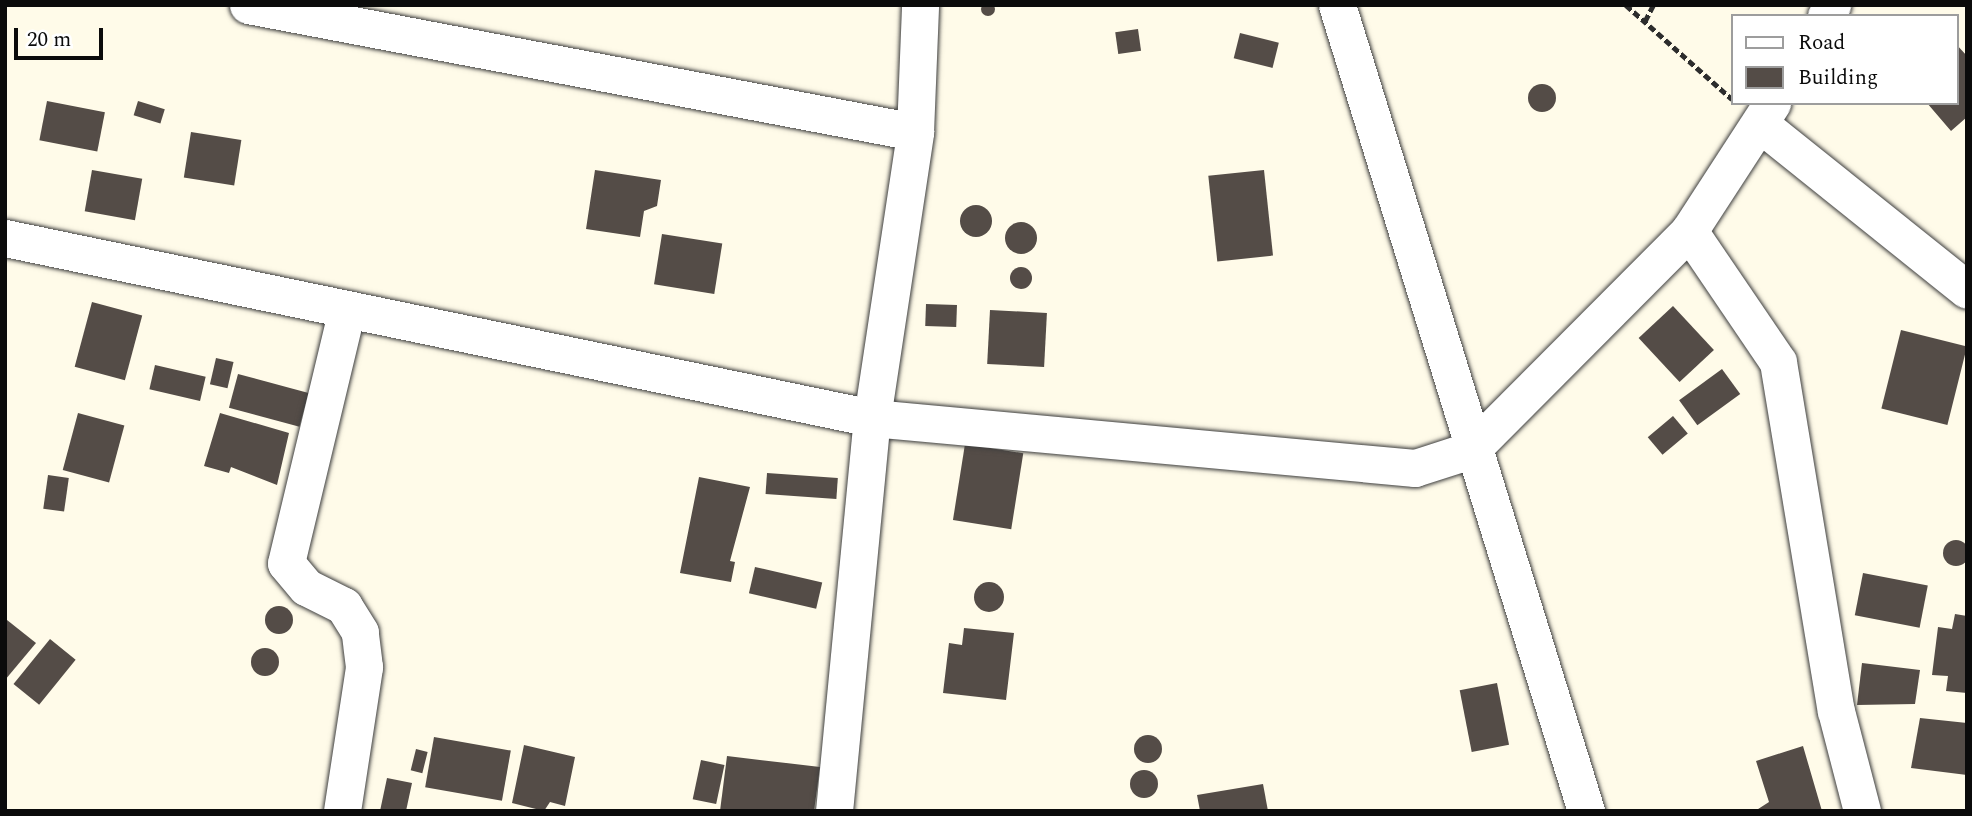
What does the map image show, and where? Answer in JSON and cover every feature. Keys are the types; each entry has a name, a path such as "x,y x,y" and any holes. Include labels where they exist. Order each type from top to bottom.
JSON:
{"street":[{"path":"248,5 915,132"},
{"path":"834,811 872,418 915,132 920,5"},
{"path":"1337,5 1471,450 1586,811"},
{"path":"5,238 872,418 1415,468 1471,450 1689,231 1766,113 1967,289"},
{"path":"1689,231 1778,362 1836,711 1862,811"},
{"path":"342,811 364,667 360,632 344,606 306,587 286,563 347,309"}],"path":[{"path":"1626,5 1730,97"},
{"path":"1645,21 1653,5"}],"building":[{"path":"988,2 993,4 993,14 988,16 983,14 981,9 983,4"},
{"path":"1138,29 1141,51 1118,54 1115,32"},
{"path":"1240,33 1279,43 1273,68 1234,58"},
{"path":"1958,46 1967,56 1967,117 1951,131 1929,105 1958,105"},
{"path":"1542,84 1552,88 1556,98 1552,108 1542,112 1532,108 1528,98 1532,88"},
{"path":"47,101 105,112 97,152 39,140"},
{"path":"138,101 165,109 160,124 134,115"},
{"path":"191,132 241,140 234,185 184,177"},
{"path":"92,170 142,179 135,220 85,211"},
{"path":"595,170 661,180 657,206 644,211 640,237 586,229"},
{"path":"1264,170 1273,256 1217,261 1208,176"},
{"path":"976,205 987,210 992,221 987,232 976,237 965,232 960,221 965,210"},
{"path":"1021,222 1032,227 1037,238 1032,249 1021,254 1010,249 1005,238 1010,227"},
{"path":"662,234 722,244 714,294 654,284"},
{"path":"1021,267 1029,270 1032,278 1029,286 1021,289 1013,286 1010,278 1013,270"},
{"path":"92,302 142,315 125,380 75,367"},
{"path":"926,304 957,305 956,327 925,326"},
{"path":"1673,306 1714,350 1680,382 1639,338"},
{"path":"990,310 1047,313 1044,367 987,364"},
{"path":"1901,330 1967,346 1947,425 1881,409"},
{"path":"216,358 234,362 227,388 210,384"},
{"path":"155,365 206,377 200,401 149,389"},
{"path":"1722,369 1740,394 1697,425 1679,400"},
{"path":"238,374 309,393 299,427 229,408"},
{"path":"78,413 124,425 109,482 63,470"},
{"path":"220,413 289,433 277,485 231,467 229,473 204,466"},
{"path":"1673,416 1688,434 1663,455 1648,437"},
{"path":"965,444 1023,453 1011,529 953,520"},
{"path":"767,473 838,478 836,499 766,494"},
{"path":"48,475 69,478 64,512 43,509"},
{"path":"699,477 750,487 730,561 735,562 731,582 680,573"},
{"path":"1956,540 1966,543 1969,553 1966,563 1956,566 1946,563 1943,553 1946,543"},
{"path":"755,567 822,583 816,609 749,593"},
{"path":"1863,573 1928,586 1920,628 1855,615"},
{"path":"989,582 1000,586 1004,597 1000,608 989,612 978,608 974,597 978,586"},
{"path":"279,606 289,610 293,620 289,630 279,634 269,630 265,620 269,610"},
{"path":"1955,614 1967,616 1967,693 1946,691 1948,676 1932,675 1938,627 1952,629"},
{"path":"7,620 36,643 5,680 5,622"},
{"path":"964,628 1014,633 1006,700 943,693 949,643 962,645"},
{"path":"50,639 76,660 39,705 13,684"},
{"path":"265,648 275,652 279,662 275,672 265,676 255,672 251,662 255,652"},
{"path":"1862,663 1920,670 1915,704 1857,705"},
{"path":"1497,683 1509,745 1472,752 1460,690"},
{"path":"1920,718 1967,723 1967,775 1911,768"},
{"path":"1148,735 1158,739 1162,749 1158,759 1148,763 1138,759 1134,749 1138,739"},
{"path":"434,737 511,751 502,801 425,787"},
{"path":"524,745 575,757 565,806 550,802 544,811 512,803"},
{"path":"1803,746 1822,811 1755,811 1769,802 1756,761"},
{"path":"416,749 428,752 422,773 411,770"},
{"path":"727,756 820,767 814,811 720,811"},
{"path":"701,760 724,765 716,804 693,799"},
{"path":"1144,770 1154,774 1158,784 1154,794 1144,798 1134,794 1130,784 1134,774"},
{"path":"387,778 412,783 406,811 380,811"},
{"path":"1263,784 1268,811 1200,811 1197,795"}]}
